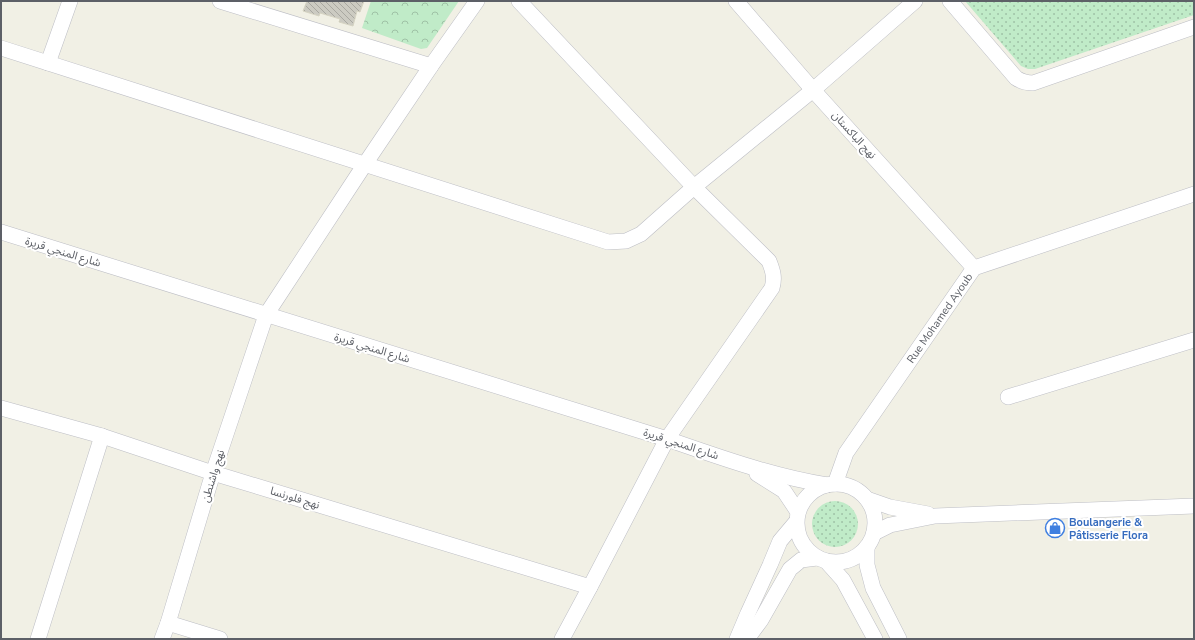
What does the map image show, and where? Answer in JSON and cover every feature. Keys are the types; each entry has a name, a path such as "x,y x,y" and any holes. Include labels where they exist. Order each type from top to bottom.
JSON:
{"street":[{"path":"48,63 70,1"},
{"path":"220,1 431,66"},
{"name":"نهج واشنطن","path":"162,639 213,473 266,315 365,164 477,1"},
{"path":"519,1 694,187 769,261 773,271 774,280 772,288 667,439 562,639"},
{"name":"نهج الباكستان","path":"736,1 813,90 974,268"},
{"path":"1,48 608,242 626,241 641,234 694,187 813,90 915,1"},
{"path":"950,1 1016,78 1027,83 1033,83 1194,27"},
{"name":"Rue Mohamed Ayoub","path":"831,484 846,453 974,268 1194,194"},
{"name":"شارع المنجي قريرة","path":"1,232 667,439 743,465 799,480 831,484"},
{"path":"1008,397 1194,340"},
{"name":"نهج فلورنسا","path":"1,408 102,436 213,473 590,587"},
{"path":"38,639 102,436"},
{"name":"شارع المنجي قريرة","path":"743,465 784,491 797,517"},
{"path":"737,639 780,541 797,517 802,503 817,488 831,484 847,485 858,491 867,499 873,510 875,521 874,533 867,548 858,556 848,561 837,563 822,560 801,560 790,569 761,620 747,639"},
{"path":"867,499 890,507 935,516"},
{"path":"874,533 890,525 935,516 1194,506"},
{"path":"797,517 798,533 802,543 808,552 822,560 843,580 875,639"},
{"path":"867,548 867,565 873,588 899,639"},
{"path":"168,623 220,639"}],"green space":[{"path":"371,1 459,1 427,48 421,49 362,28"},
{"path":"965,1 1194,1 1194,15 1035,69 1028,69 1021,66"},
{"path":"840,501 844,502 854,511 857,515 857,533 848,543 840,547 830,547 822,543 813,533 812,519 816,511 826,502"}],"building":[{"path":"307,1 364,1 360,12 357,11 353,26 339,22 340,19 320,13 319,16 303,11"}],"place":[{"name":"Boulangerie & Pâtisserie Flora","path":"1055,528"}]}
